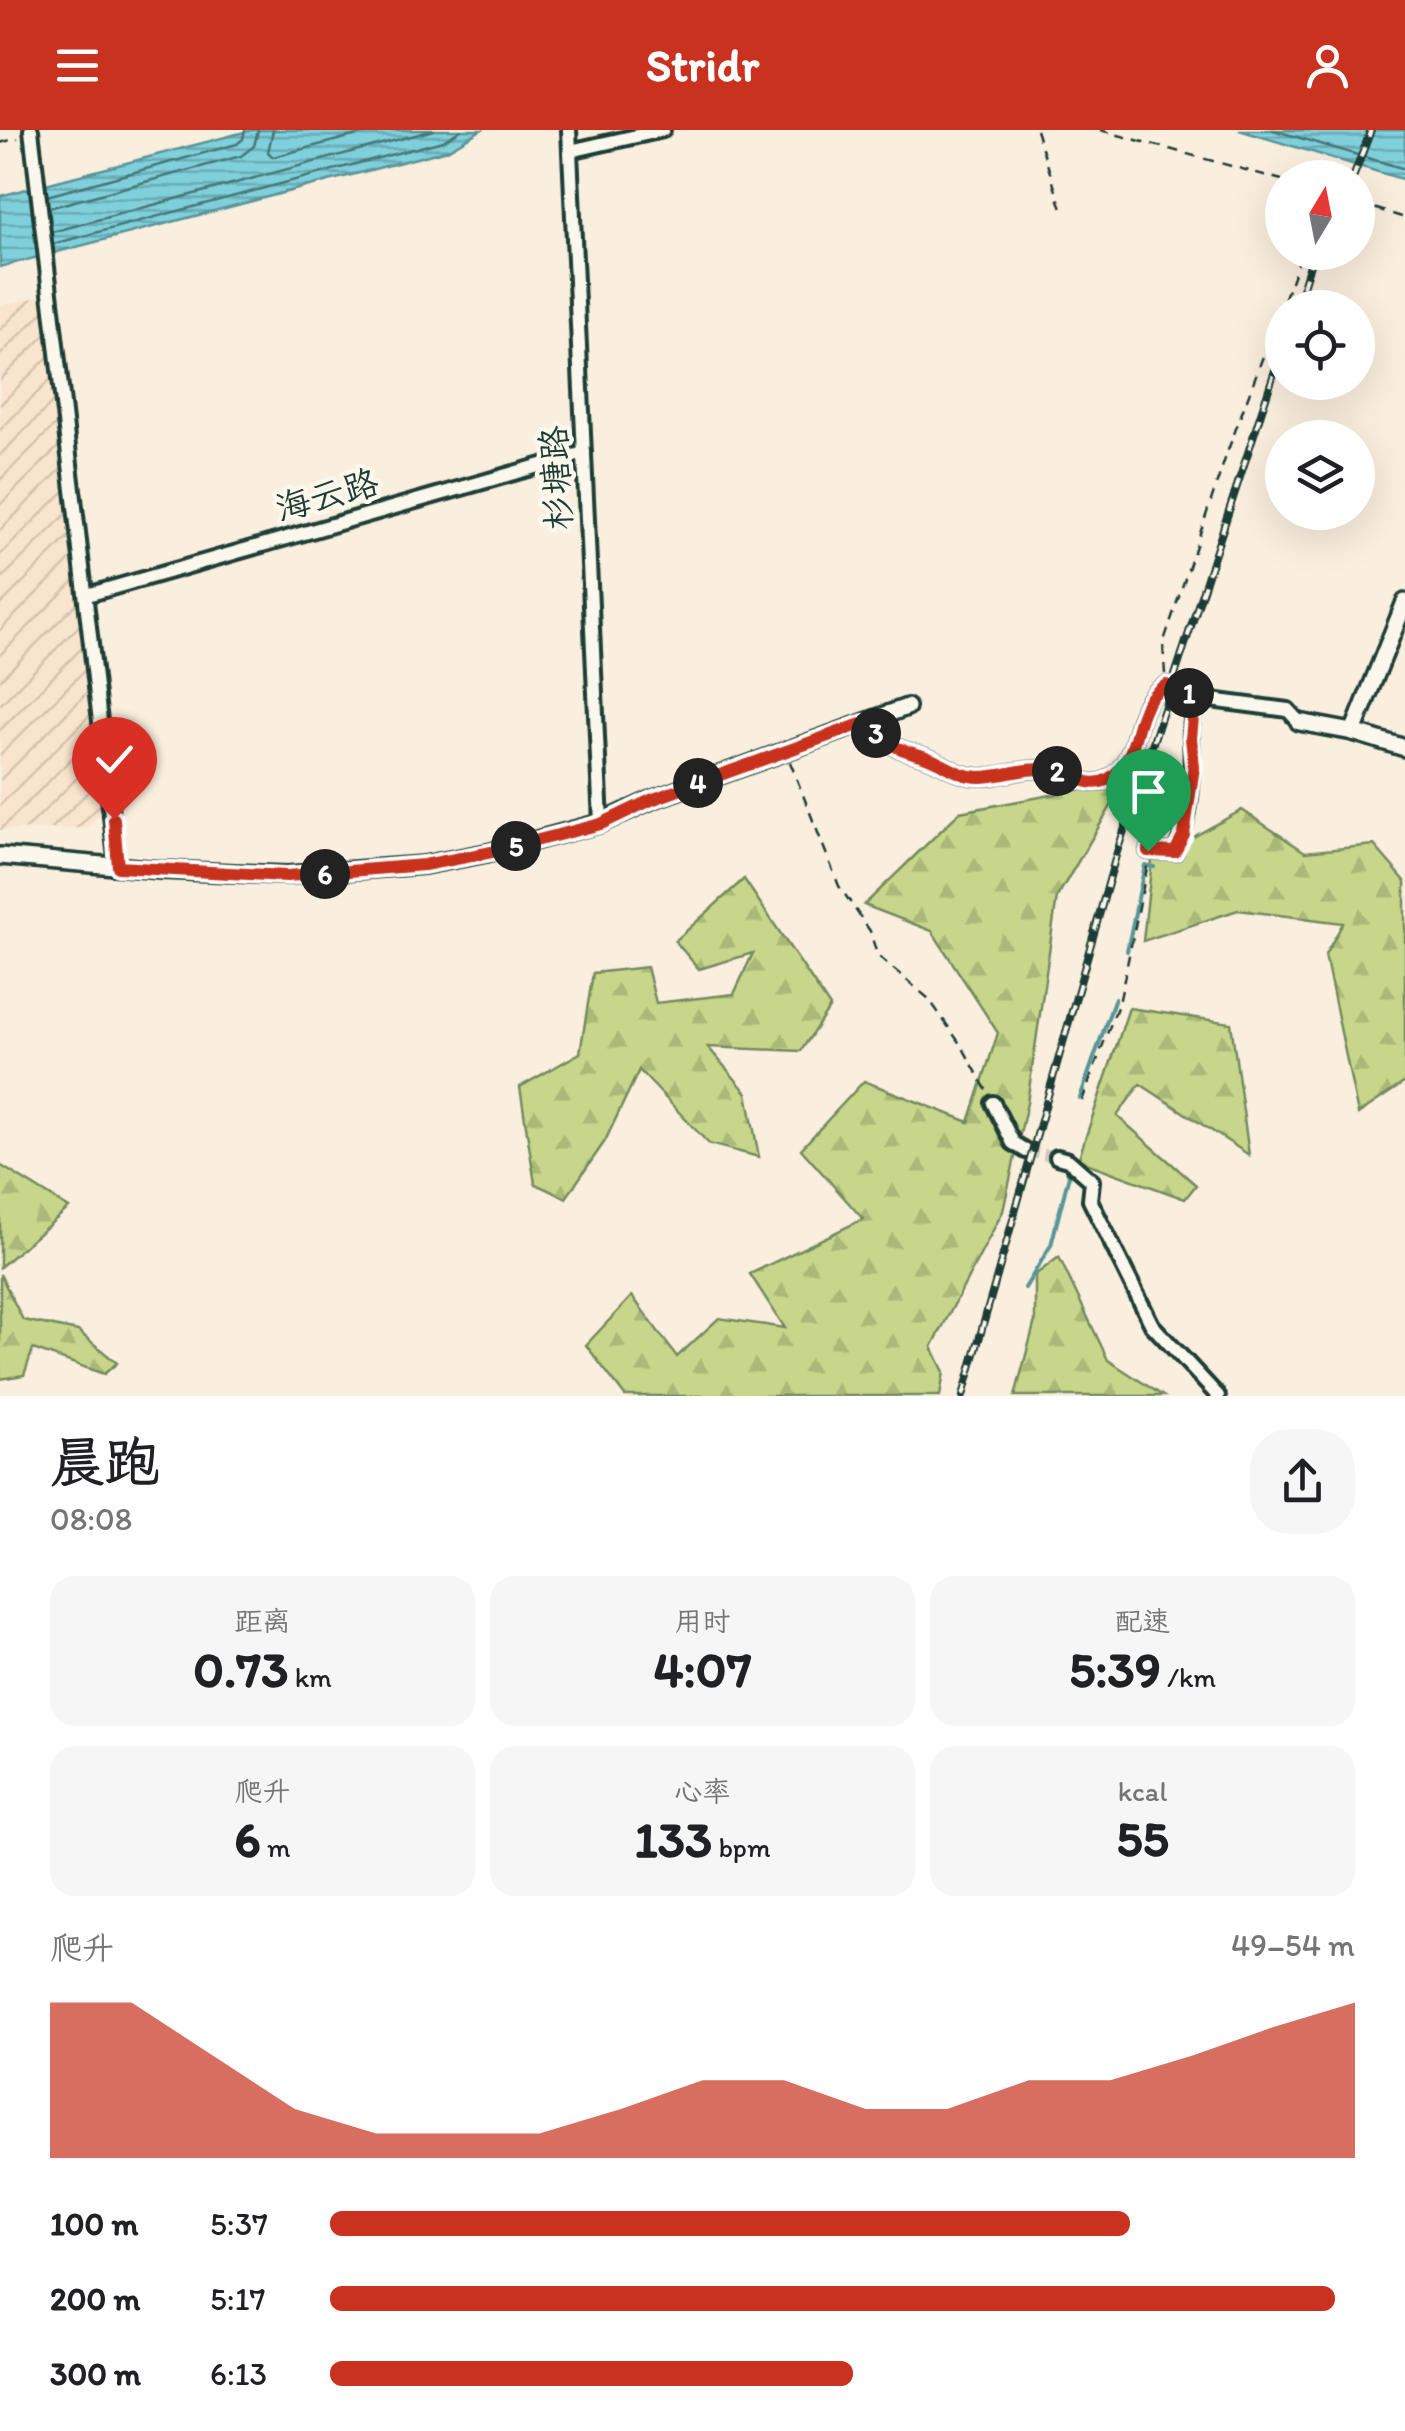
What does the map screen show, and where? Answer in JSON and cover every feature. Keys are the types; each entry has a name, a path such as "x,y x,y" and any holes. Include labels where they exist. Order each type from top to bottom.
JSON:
{"main road":[{"path":"1353,732 1405,602"},
{"path":"0,856 287,876 424,865 601,824 651,800 907,708"},
{"path":"1299,722 1353,732 1405,748"}],"street":[{"path":"31,130 118,867"},
{"name":"杉塘路","path":"570,130 601,824"},
{"path":"570,151 663,130"},
{"name":"海云路","path":"87,595 584,453"},
{"path":"864,723 893,746 932,759 957,774 980,778 1036,768 1055,770 1075,781 1097,783 1119,771 1132,748 1142,710 1153,692 1166,685 1195,698 1288,710 1299,722"},
{"path":"1148,856 1175,852 1184,835 1194,767 1191,738 1195,698"},
{"path":"993,1102 1013,1143 1026,1151"},
{"path":"1057,1157 1068,1160 1092,1181 1090,1200 1152,1326 1218,1396"}],"path":[{"path":"1036,130 1064,216"},
{"path":"1100,130 1265,175"},
{"path":"1375,208 1405,218"},
{"path":"1166,685 1163,644 1228,450 1295,270"},
{"path":"786,752 839,886 870,932 877,955 929,1000 964,1048 993,1102"},
{"path":"1082,1101 1120,999 1148,856"}],"shaded area":[{"path":"41,296 100,807 99,815 87,828 0,830 0,306"}],"green space":[{"path":"1126,781 1057,897 1027,1103 1003,1211 932,1347 944,1372 940,1396 625,1396 586,1345 632,1296 677,1357 719,1318 785,1328 750,1274 863,1219 801,1149 864,1081 969,1122 998,1033 932,931 864,905 960,812"},
{"path":"1242,810 1305,852 1374,845 1405,881 1405,1082 1358,1114 1325,955 1343,923 1238,910 1143,941 1152,860"},
{"path":"744,879 830,1007 801,1051 708,1047 747,1093 759,1157 709,1144 639,1070 605,1141 566,1198 535,1184 520,1087 580,1053 593,973 647,967 656,1003 734,994 753,953 699,969 675,941"},
{"path":"1129,1008 1231,1023 1249,1155 1140,1084 1117,1116 1196,1185 1185,1199 1078,1160"},
{"path":"0,1165 69,1208 0,1267"},
{"path":"1059,1257 1108,1360 1163,1396 1015,1396 1035,1321 1035,1275"},
{"path":"0,1274 23,1320 78,1331 117,1363 104,1374 33,1349 24,1375 0,1379"}],"water":[{"path":"252,130 481,130 447,150 0,267 0,196"},
{"path":"1239,130 1405,130 1405,180 1375,171 1375,160 1339,160"}],"waterway":[{"path":"1127,951 1145,865 1154,867"},
{"path":"1080,1098 1115,998"},
{"path":"1025,1288 1051,1245 1069,1175 1064,1164"}],"tunnel":[{"path":"1026,1151 1057,1157"}],"railway":[{"path":"1360,160 1371,130"},
{"path":"1302,290 1308,270"},
{"path":"963,1396 1117,852 1265,400"}],"route":[{"path":"114,819 118,867 287,876 424,865 601,824 651,800 864,723 893,746 932,759 957,774 980,778 1036,768 1055,770 1075,781 1097,783 1119,771 1132,748 1142,710 1153,692 1166,685 1195,698 1191,738 1194,767 1184,835 1175,852 1148,851"}]}
